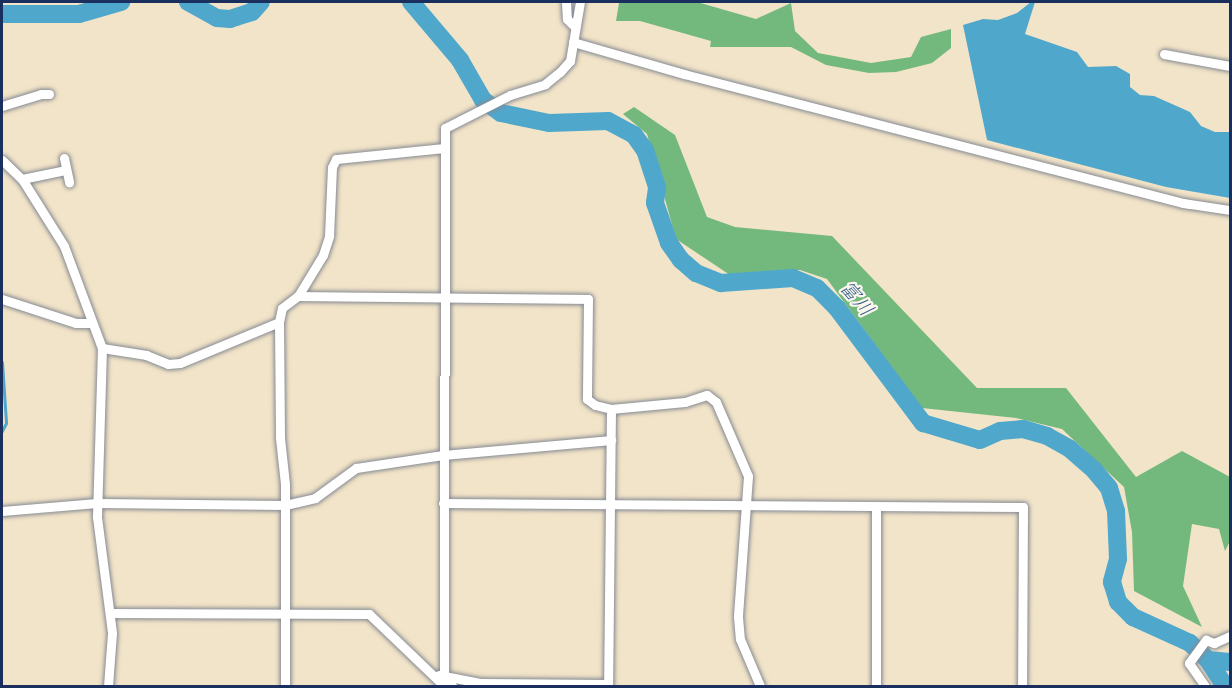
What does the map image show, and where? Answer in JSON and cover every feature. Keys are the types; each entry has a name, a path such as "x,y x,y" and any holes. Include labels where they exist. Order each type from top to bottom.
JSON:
{"street":[{"path":"566,2 567,19 574,26"},
{"path":"452,687 440,682 439,675 443,503 445,128 510,95 545,84 560,72 570,61 574,26 580,2"},
{"path":"573,42 684,74 1183,203 1230,210"},
{"path":"1164,54 1230,66"},
{"path":"2,106 41,94 49,94"},
{"path":"285,687 285,505 280,438 279,322 282,308 298,296 323,255 329,236 332,167 336,159 346,156 444,148"},
{"path":"64,158 69,182"},
{"path":"2,160 22,179 64,246 102,348 97,503 110,613 112,662 108,687"},
{"path":"22,179 66,170"},
{"path":"298,296 588,299 587,399 611,409 685,402 707,395 716,402 748,476 738,617 740,639 760,687"},
{"path":"2,300 76,323 91,323"},
{"path":"102,348 146,355 168,364 180,363 279,322"},
{"path":"110,613 369,615 439,675 481,682 608,685 611,409"},
{"path":"2,511 97,503 285,505 315,498 331,489 356,468 443,455 611,440"},
{"path":"443,503 744,507 1023,507 1022,687"},
{"path":"876,507 876,687"},
{"path":"1205,687 1189,663 1206,640 1214,643 1230,636"}],"green space":[{"path":"697,2 756,19 791,3 795,31 818,53 871,63 911,57 921,37 951,29 951,48 932,63 896,72 869,73 826,65 791,47 710,47 711,41 640,21 616,21 619,3"},
{"path":"634,107 675,135 707,217 735,227 832,236 977,388 1066,388 1136,477 1182,451 1230,477 1230,541 1225,551 1219,529 1192,524 1183,586 1202,627 1134,591 1132,532 1124,487 1062,429 1016,418 922,408 827,279 800,270 730,275 676,239 647,134 623,114"}],"water":[{"path":"1031,2 1035,2 1025,34 1077,52 1088,67 1116,66 1130,74 1130,87 1140,95 1154,96 1190,112 1201,126 1215,132 1230,132 1230,198 1166,187 987,140 963,25 983,19 998,20 1017,13"}],"waterway":[{"name":"富川","path":"2,14 79,14 121,2"},
{"name":"富川","path":"188,2 217,18 230,19 252,12 261,2"},
{"name":"富川","path":"411,2 460,60 483,100 501,113 549,123 608,121 634,135 645,150 657,188 655,203 669,243 681,260 696,273 721,283 793,278 817,288 837,308 923,423 980,440 1000,431 1023,429 1047,436 1070,449 1094,470 1109,488 1116,511 1118,559 1112,582 1118,602 1133,617 1190,643 1208,660 1225,686"},
{"path":"2,362 6,423 2,431"},
{"name":"富川","path":"1208,660 1230,662"}]}
